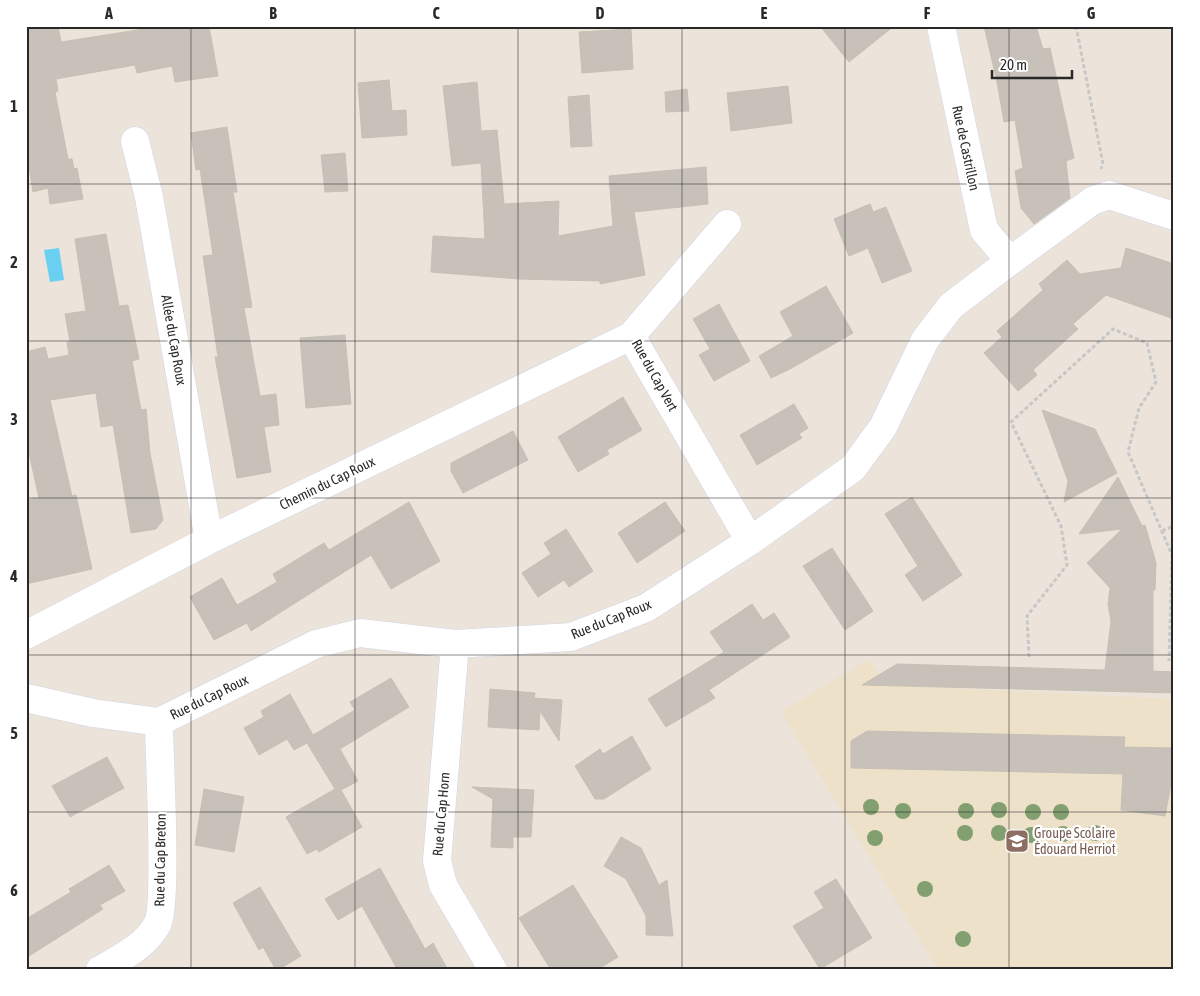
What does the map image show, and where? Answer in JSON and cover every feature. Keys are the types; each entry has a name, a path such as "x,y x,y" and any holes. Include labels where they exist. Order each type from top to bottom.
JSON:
{"street":[{"name":"Rue de Castrillon","path":"940,26 984,230 1010,261"},
{"name":"Allée du Cap Roux","path":"135,141 149,197 209,540"},
{"path":"1092,201 1109,195 1174,216"},
{"name":"Rue du Cap Roux","path":"26,698 93,713 159,722 316,644 360,633 455,644 571,637 646,608 750,542 853,468 883,427 925,340 951,306 1092,201"},
{"name":"Rue du Cap Vert","path":"727,224 631,336 750,542"},
{"name":"Chemin du Cap Roux","path":"26,635 209,540 631,336"},
{"name":"Rue du Cap Horn","path":"455,644 437,861 442,885 494,970"},
{"name":"Rue du Cap Breton","path":"100,970 137,948 158,924 162,893 159,722"}],"path":[{"path":"1076,26 1103,164 1092,201"},
{"path":"1029,657 1027,616 1066,565 1066,555 1061,526 1011,422 1113,329 1147,343 1156,382 1139,408 1128,452 1172,555 1169,661"},
{"path":"1162,531 1174,526"}],"shaded area":[{"name":"Groupe Scolaire Édouard Herriot","path":"869,659 886,685 1174,699 1174,970 938,970 781,712"}],"water":[{"path":"59,248 64,280 50,282 44,250"}],"building":[{"path":"26,26 58,26 61,42 163,26 209,26 218,76 175,82 172,66 137,73 135,65 56,79 58,91 55,92 68,159 72,159 74,169 77,168 83,199 50,204 48,188 33,192 26,149"},
{"path":"820,26 894,26 849,62"},
{"path":"984,26 1036,26 1043,49 1050,48 1074,158 1066,161 1070,198 1034,224 1021,208 1015,171 1023,168 1015,120 1004,122"},
{"path":"631,29 633,69 582,73 579,32"},
{"path":"389,80 392,111 406,110 407,135 362,138 358,83"},
{"path":"477,82 481,131 497,130 504,204 559,201 558,236 613,226 609,176 706,167 708,204 634,212 645,275 600,284 600,281 519,279 431,272 433,236 485,239 481,163 452,166 443,86"},
{"path":"788,86 792,123 731,131 727,93"},
{"path":"687,89 689,111 666,112 665,92"},
{"path":"589,95 592,146 571,147 568,97"},
{"path":"227,127 237,192 233,192 252,307 244,308 260,396 276,394 279,425 264,427 271,472 237,478 215,357 218,357 203,256 213,255 200,169 196,170 191,133"},
{"path":"345,153 348,191 325,192 321,155"},
{"path":"870,204 873,212 886,207 912,271 882,283 868,248 849,256 834,219"},
{"path":"106,234 119,306 128,305 139,359 132,361 141,410 146,409 150,453 163,520 156,529 131,533 113,425 101,427 96,393 50,400 72,496 76,495 92,569 26,584 26,500 39,498 26,440 26,352 45,347 48,359 69,355 67,342 70,342 65,314 86,311 75,239"},
{"path":"1126,248 1174,264 1174,319 1106,295 1073,324 1078,329 1033,370 1037,375 1018,391 984,353 1002,337 997,331 1043,290 1039,284 1067,260 1080,274 1121,268"},
{"path":"826,286 853,333 771,378 759,356 793,336 780,312"},
{"path":"719,304 750,361 714,381 699,355 710,349 693,319"},
{"path":"345,335 351,404 306,408 300,338"},
{"path":"623,397 642,430 607,450 609,454 578,472 558,437"},
{"path":"794,404 808,428 799,434 802,438 757,465 740,435"},
{"path":"1042,410 1095,429 1117,473 1064,502 1068,481"},
{"path":"513,431 528,460 463,493 451,471 451,463"},
{"path":"1118,477 1142,526 1145,525 1156,563 1155,590 1153,590 1153,671 1174,672 1174,693 862,685 897,664 1105,670 1111,621 1108,604 1110,588 1087,563 1122,529 1079,534"},
{"path":"912,497 962,575 923,601 905,575 918,566 885,514"},
{"path":"409,502 440,561 391,589 371,555 251,631 247,623 214,640 190,597 222,578 237,605 277,582 273,574 324,543 329,550"},
{"path":"665,502 685,531 637,563 618,533"},
{"path":"566,529 593,571 569,587 564,580 538,597 522,573 551,554 544,543"},
{"path":"832,548 873,611 845,630 803,566"},
{"path":"752,604 763,620 774,613 790,637 709,690 715,698 666,727 648,699 724,652 710,632"},
{"path":"391,678 409,707 340,749 358,781 341,790 362,827 319,852 317,849 307,854 286,817 335,789 307,743 294,750 287,739 259,755 244,728 264,717 261,711 290,694 313,735 355,710 350,702"},
{"path":"490,689 535,693 534,698 562,700 559,741 540,711 539,730 488,727"},
{"path":"867,731 1125,737 1124,747 1174,748 1174,785 1171,784 1165,816 1121,810 1123,774 851,768 851,741"},
{"path":"632,736 651,769 604,799 595,799 575,766 600,749 603,754"},
{"path":"107,757 124,788 70,817 52,786"},
{"path":"472,787 534,790 531,837 513,837 513,848 491,847 493,799"},
{"path":"204,789 244,797 234,852 195,845"},
{"path":"621,837 641,848 659,885 667,880 673,936 646,935 646,916 626,879 604,866"},
{"path":"109,865 125,891 100,905 103,909 26,958 26,919 71,892 69,889"},
{"path":"380,868 425,949 433,943 448,970 391,970 396,967 362,906 338,920 325,899"},
{"path":"836,879 872,938 820,969 793,926 824,908 814,892"},
{"path":"573,885 618,957 597,970 551,970 519,918"},
{"path":"260,887 301,956 278,970 276,970 263,947 259,950 233,903"}],"place":[{"name":"Groupe Scolaire Édouard Herriot","path":"1017,841"}]}
